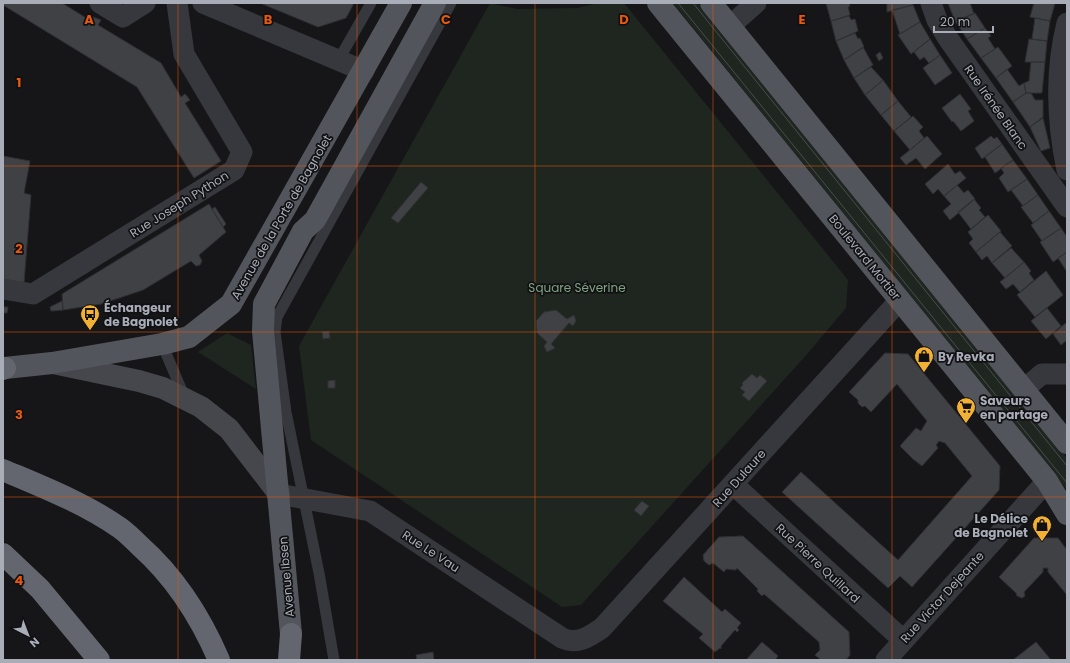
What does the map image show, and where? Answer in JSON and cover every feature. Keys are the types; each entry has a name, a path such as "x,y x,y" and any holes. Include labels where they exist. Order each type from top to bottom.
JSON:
{"highway":[{"path":"3,470 91,510 121,529 154,558 181,589 199,618 219,660"},
{"path":"3,554 40,589 99,660"},
{"path":"289,660 291,634"}],"main road":[{"name":"Avenue de la Porte de Bagnolet","path":"4,368 52,363 162,344 189,337 231,304 402,3"},
{"path":"279,494 263,331 264,304 303,231 315,220 435,3"},
{"name":"Boulevard Mortier","path":"658,3 1047,481 1067,514"},
{"path":"711,3 1067,443"},
{"path":"303,231 305,209 375,85 370,76 364,71"},
{"path":"52,363 139,381 163,388 186,398 201,407 230,430 279,494"},
{"name":"Avenue Ibsen","path":"279,494 291,634 296,660"}],"street":[{"path":"100,3 123,17 145,3"},
{"name":"Rue Joseph Python","path":"3,289 33,294 234,170 242,152 184,54 177,3"},
{"path":"203,3 364,71"},
{"path":"730,26 756,3"},
{"name":"Rue Irénée Blanc","path":"931,3 936,20 947,37 1067,207"},
{"path":"1067,23 1063,39 1059,99 1060,137 1067,170"},
{"name":"Rue Dulaure","path":"568,641 586,639 602,628 734,485 884,316 900,300"},
{"path":"1024,389 1042,374 1067,374"},
{"name":"Rue Victor Dejeante","path":"886,660 1047,481"},
{"name":"Rue Pierre Quillard","path":"734,485 903,640"},
{"name":"Rue Le Vau","path":"279,494 370,511 568,641"}],"lane":[{"path":"338,61 371,3"},
{"path":"334,660 319,573 302,499 286,412 275,332 276,317 452,3"},
{"path":"264,304 295,283"},
{"path":"162,344 186,398"}],"green space":[{"name":"Square Séverine","path":"490,3 517,9 578,8 598,3 624,3 848,280 846,308 809,352 581,605 562,607 311,440 299,346"},
{"path":"673,3 698,3 1067,458 1067,490"},
{"path":"227,333 251,345 256,389 198,352"}],"building":[{"path":"3,3 62,3 91,21 93,17 101,20 98,25 161,63 181,97 185,94 190,100 185,103 221,161 194,178 137,87 3,5"},
{"path":"260,3 354,3 346,18 318,27"},
{"path":"826,3 849,3 850,6 848,7 850,15 831,21"},
{"path":"887,3 913,3 913,5 887,12"},
{"path":"948,3 970,3 974,14 955,21"},
{"path":"1034,3 1055,3 1050,21 1030,17"},
{"path":"913,5 920,22 900,34 892,10"},
{"path":"975,13 985,28 967,39 955,21"},
{"path":"849,16 851,20 855,19 858,31 836,41 831,21"},
{"path":"1035,18 1050,21 1047,41 1032,39"},
{"path":"920,22 930,39 911,54 898,35"},
{"path":"985,28 991,36 988,38 995,49 981,58 967,39"},
{"path":"855,33 858,39 860,38 864,47 844,60 836,41"},
{"path":"930,39 940,55 929,63 924,57 920,60 914,52"},
{"path":"1029,39 1047,41 1045,62 1025,62"},
{"path":"863,47 873,65 854,78 844,60"},
{"path":"998,47 1012,66 996,78 981,58"},
{"path":"880,52 883,58 879,61 876,55"},
{"path":"940,55 952,73 935,85 923,68"},
{"path":"1031,62 1045,62 1042,93 1026,93 1024,83 1029,81"},
{"path":"871,67 883,80 865,95 854,78"},
{"path":"1007,69 1019,86 1024,83 1026,93 1013,102 996,78"},
{"path":"883,80 898,101 881,115 865,95"},
{"path":"1026,93 1031,93 1035,100 1043,100 1043,117 1030,127 1013,102"},
{"path":"960,94 971,109 968,111 974,121 961,131 953,121 952,122 942,108"},
{"path":"898,101 911,117 894,131 881,115"},
{"path":"913,116 923,127 919,131 924,138 910,150 894,131"},
{"path":"1043,118 1050,148 1041,151 1030,127"},
{"path":"927,136 942,154 925,169 916,158 906,165 900,158"},
{"path":"991,136 994,139 997,137 1002,144 982,159 975,148"},
{"path":"1002,144 1013,160 995,173 985,157"},
{"path":"3,156 30,161 24,193 31,195 24,283 3,279"},
{"path":"1013,160 1027,179 1008,192 999,178 1004,173 1001,168"},
{"path":"948,164 955,174 960,171 966,178 944,196 938,189 933,194 925,184"},
{"path":"1027,179 1038,195 1023,206 1011,190"},
{"path":"421,182 428,188 398,223 391,218"},
{"path":"957,185 964,193 968,190 975,199 950,220 943,211 951,204 944,196"},
{"path":"1038,195 1049,211 1033,223 1021,207"},
{"path":"974,199 981,208 979,210 985,217 971,229 958,212"},
{"path":"209,204 226,232 199,255 202,261 200,265 196,266 191,261 143,290 101,304 63,310 62,294"},
{"path":"215,207 226,224 223,227 212,209"},
{"path":"1049,211 1061,228 1042,241 1031,225"},
{"path":"988,215 1001,231 976,252 969,243 973,239 968,232"},
{"path":"1061,228 1067,237 1067,252 1053,262 1040,242"},
{"path":"1000,232 1012,246 992,263 987,256 982,260 976,252"},
{"path":"1011,248 1024,262 1005,278 992,263"},
{"path":"1067,252 1067,272 1058,258"},
{"path":"1024,262 1031,271 1029,273 1034,280 1020,292 1013,284 1006,289 1000,282"},
{"path":"1046,271 1063,295 1035,317 1017,295"},
{"path":"62,301 63,310 51,311 50,307"},
{"path":"3,307 8,307 7,313 3,313"},
{"path":"1047,308 1061,326 1046,339 1031,321"},
{"path":"556,310 567,319 574,315 576,321 573,326 569,323 551,344 555,348 547,352 544,346 547,342 537,333 536,321 544,312"},
{"path":"1067,322 1067,340 1061,345 1053,334"},
{"path":"329,331 330,338 323,339 322,332"},
{"path":"885,353 908,354 1000,466 999,490 912,587 900,576 888,588 782,492 801,472 898,560 972,476 945,443 939,441 936,445 938,448 922,466 900,446 916,428 921,431 927,421 897,384 871,412 865,406 862,407 858,403 858,400 849,392"},
{"path":"752,374 757,378 760,375 767,381 749,401 742,395 745,392 740,388 743,385 742,383"},
{"path":"335,380 335,388 328,388 328,381"},
{"path":"642,501 649,506 641,516 634,510"},
{"path":"743,536 849,632 850,655 846,660 821,660 815,655 820,650 819,642 764,594 762,596 757,591 758,589 737,568 736,570 726,569 724,572 713,563 709,565 704,561 703,555 719,537"},
{"path":"1034,538 1058,538 1067,550 1067,595 1048,572 1048,568 1043,568 1043,572 1024,592 1025,596 1022,598 1017,596 1016,593 999,577"},
{"path":"684,577 722,612 725,609 741,623 737,628 739,630 737,632 735,630 721,646 721,649 720,648 715,652 699,638 703,634 663,601"},
{"path":"762,642 778,656 775,660 746,660"},
{"path":"1036,642 1051,660 1013,660"},
{"path":"433,652 434,660 417,660 416,655"}],"tram line":[{"path":"678,3 1067,483"},
{"path":"693,3 1067,466"}],"place":[{"name":"Échangeur de Bagnolet","path":"90,331"},
{"name":"By Revka","path":"924,373"},
{"name":"Saveurs en partage","path":"966,424"},
{"name":"Le Délice de Bagnolet","path":"1042,542"}]}
